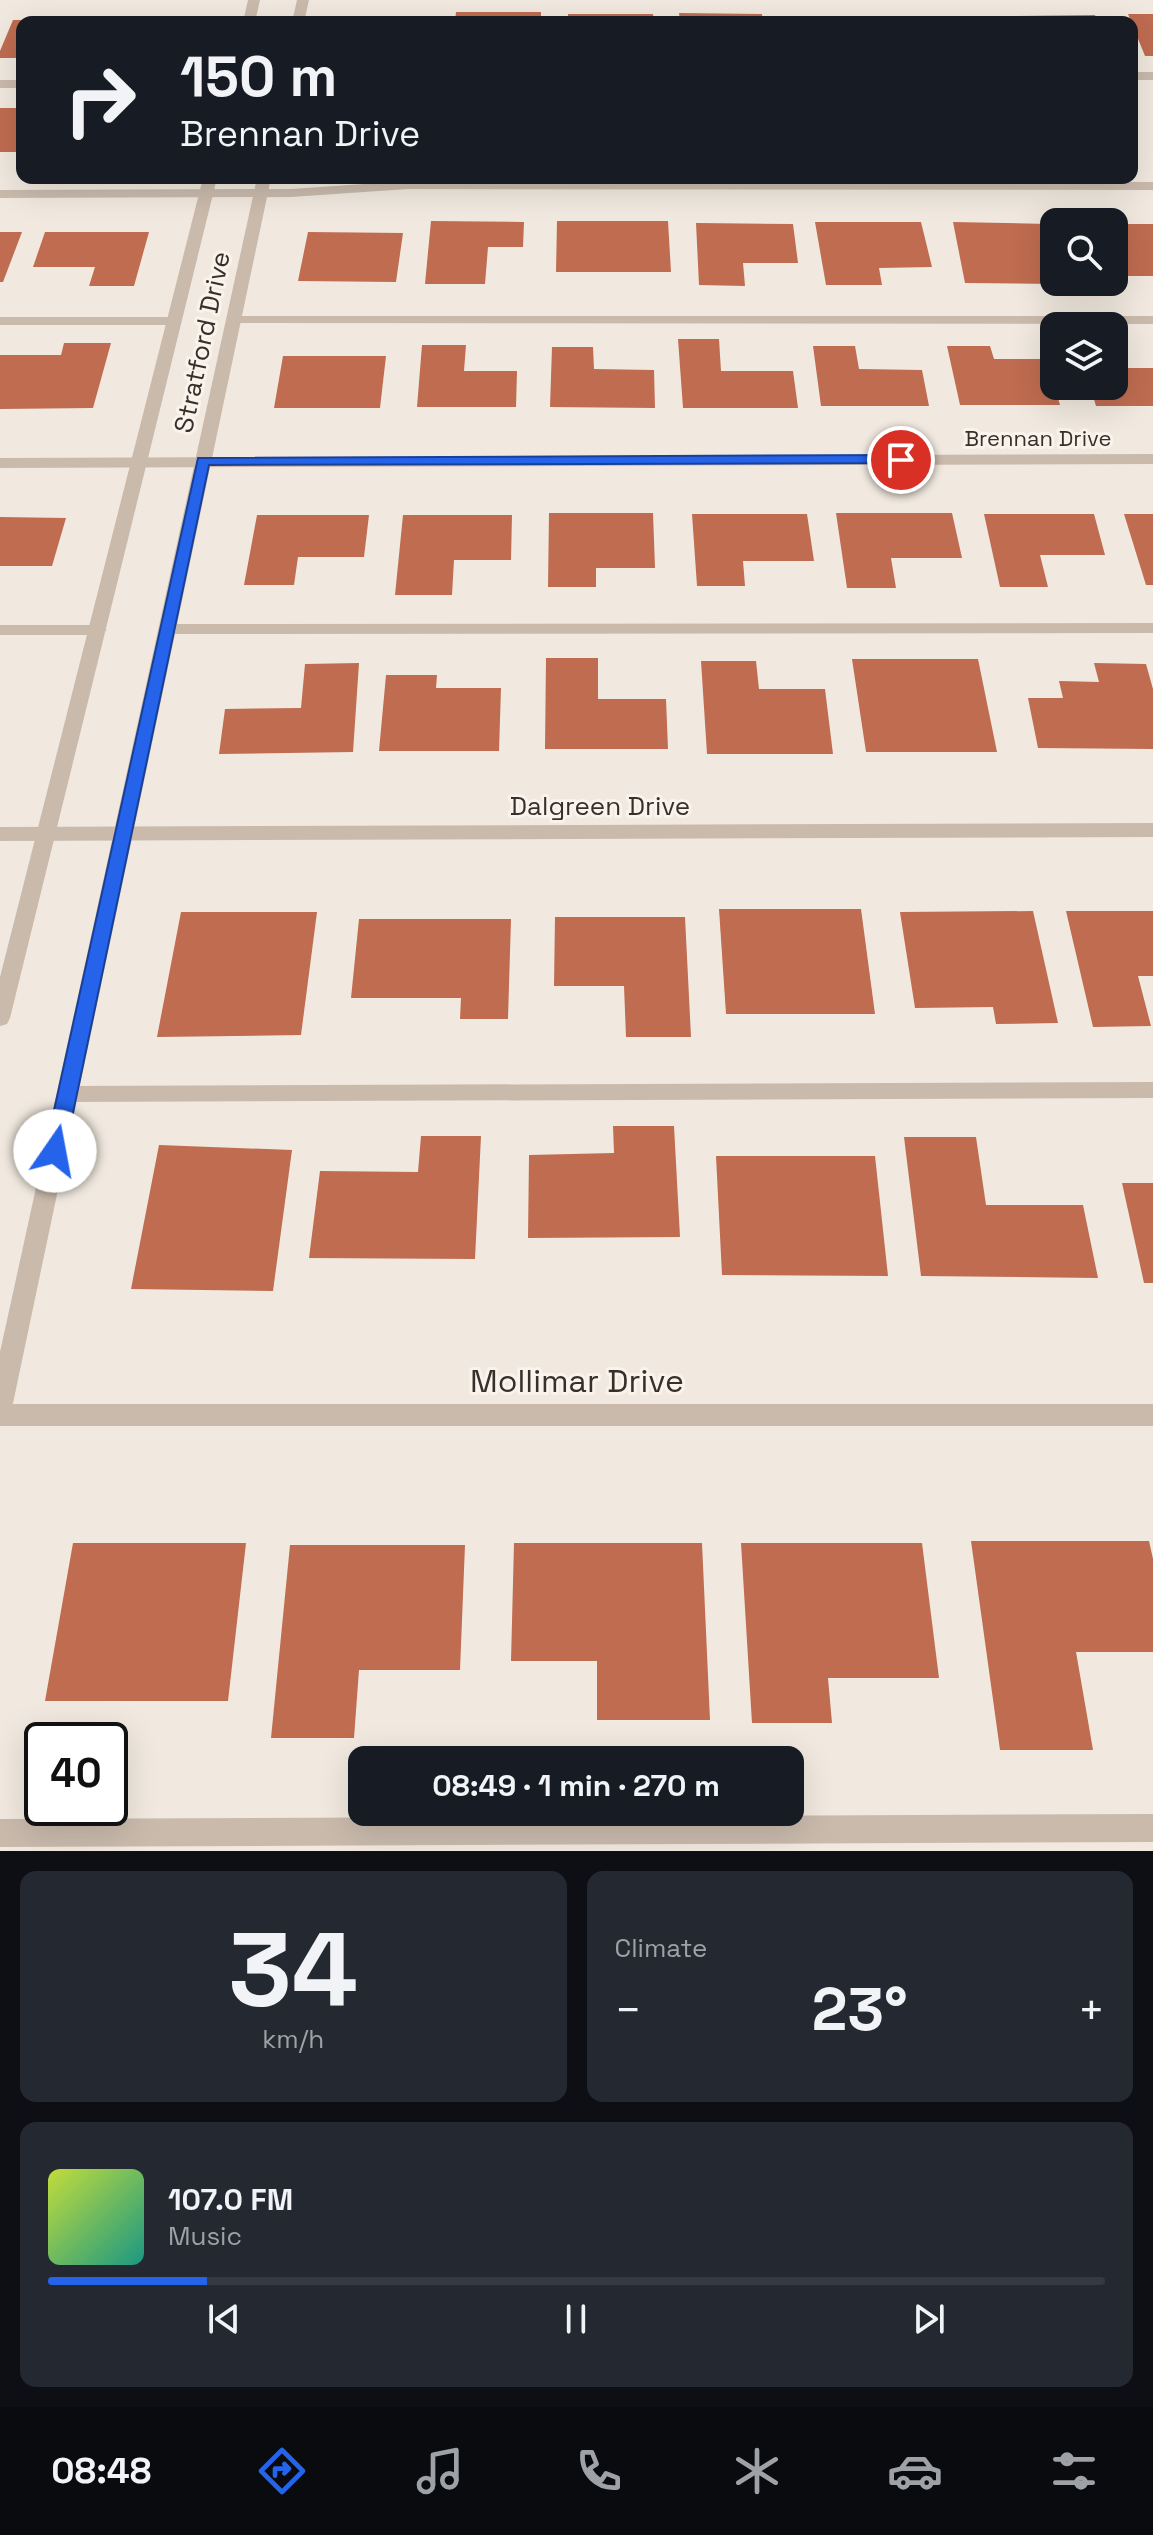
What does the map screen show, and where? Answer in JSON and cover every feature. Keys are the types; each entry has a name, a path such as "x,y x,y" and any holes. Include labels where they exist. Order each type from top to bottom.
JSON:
{"street":[{"path":"0,194 208,186 262,186 327,192 408,185 1153,186"},
{"name":"Stratford Drive","path":"0,1018 208,186"},
{"name":"Stratford Drive","path":"0,1408 262,186"},
{"path":"234,320 1153,320"},
{"path":"0,321 175,321"},
{"name":"Brennan Drive","path":"0,463 1153,459"},
{"path":"168,629 1153,628"},
{"path":"0,630 98,630"},
{"name":"Dalgreen Drive","path":"0,834 1153,830"},
{"path":"68,1094 1153,1090"},
{"name":"Mollimar Drive","path":"0,1415 1153,1415"},
{"path":"0,1833 1153,1828"}],"building":[{"path":"456,12 541,12 541,16 456,16"},
{"path":"679,13 762,16 679,16"},
{"path":"653,14 653,16 568,16"},
{"path":"1153,14 1153,56 1145,56 1138,39 1138,16 1129,16"},
{"path":"1095,15 1095,16 1012,16"},
{"path":"13,20 16,20 16,58 0,58"},
{"path":"0,108 16,108 16,152 0,152"},
{"path":"431,221 524,222 523,247 488,247 485,284 425,284"},
{"path":"557,221 668,221 671,272 556,272"},
{"path":"815,222 921,222 932,267 879,268 882,285 826,285"},
{"path":"953,222 1040,224 1040,284 965,283"},
{"path":"696,223 793,224 798,263 743,263 745,286 699,285"},
{"path":"1128,224 1153,224 1153,276 1128,276"},
{"path":"0,232 22,232 3,282 0,282"},
{"path":"45,232 149,232 134,286 89,286 95,267 33,267"},
{"path":"308,232 403,233 396,282 298,281"},
{"path":"678,339 719,339 721,371 793,371 798,408 683,408"},
{"path":"64,343 111,343 93,408 0,409 0,355 61,355"},
{"path":"422,345 466,345 464,371 517,371 516,407 417,407"},
{"path":"813,346 855,346 859,369 922,370 929,406 821,406"},
{"path":"947,346 990,346 994,359 1040,359 1040,400 1059,400 1060,405 960,405"},
{"path":"552,347 593,347 594,369 654,370 655,408 550,407"},
{"path":"283,356 386,356 380,408 274,408"},
{"path":"1128,368 1153,368 1153,406 1096,406 1094,400 1128,400"},
{"path":"549,513 653,513 655,568 596,568 596,587 548,587"},
{"path":"836,513 952,513 962,558 891,558 896,588 847,588"},
{"path":"692,514 807,514 814,561 743,561 745,586 697,586"},
{"path":"984,514 1094,514 1105,555 1040,555 1048,587 1000,587"},
{"path":"1124,514 1153,514 1153,585 1146,585"},
{"path":"257,515 369,515 364,557 298,557 294,585 244,585"},
{"path":"403,515 512,515 511,560 454,560 452,595 395,595"},
{"path":"0,517 66,518 52,566 0,566"},
{"path":"546,658 598,658 598,699 666,699 668,749 545,749"},
{"path":"852,659 978,659 997,752 866,752"},
{"path":"701,661 756,661 759,689 825,689 833,754 707,754"},
{"path":"359,663 353,752 219,754 225,709 301,708 305,664"},
{"path":"1094,663 1146,664 1153,689 1153,749 1038,748 1028,698 1063,698 1059,681 1099,682"},
{"path":"386,675 437,675 436,688 501,688 499,751 379,751"},
{"path":"719,909 861,909 875,1014 726,1014"},
{"path":"1033,911 1058,1023 996,1024 993,1007 915,1008 900,912"},
{"path":"1066,911 1153,911 1153,976 1138,976 1151,1026 1093,1027"},
{"path":"181,912 317,912 301,1035 157,1037"},
{"path":"555,917 685,917 691,1037 626,1037 624,986 554,986"},
{"path":"359,919 511,919 508,1019 460,1019 461,998 351,998"},
{"path":"613,1126 674,1126 680,1237 528,1238 529,1155 614,1153"},
{"path":"421,1136 481,1136 475,1259 309,1258 320,1171 418,1172"},
{"path":"904,1137 976,1137 986,1205 1083,1205 1098,1278 921,1276"},
{"path":"159,1145 292,1150 273,1291 131,1289"},
{"path":"716,1156 875,1156 888,1276 722,1275"},
{"path":"1122,1183 1153,1183 1153,1283 1144,1283"},
{"path":"971,1541 1149,1541 1153,1559 1153,1652 1076,1652 1093,1750 1000,1750"},
{"path":"73,1543 246,1543 228,1701 45,1701"},
{"path":"514,1543 702,1543 710,1720 597,1720 597,1661 511,1661"},
{"path":"741,1543 922,1543 939,1678 828,1678 832,1723 752,1723"},
{"path":"290,1545 465,1545 460,1670 359,1670 354,1738 271,1738"}],"route":[{"path":"55,1151 203,461 901,460"}]}
